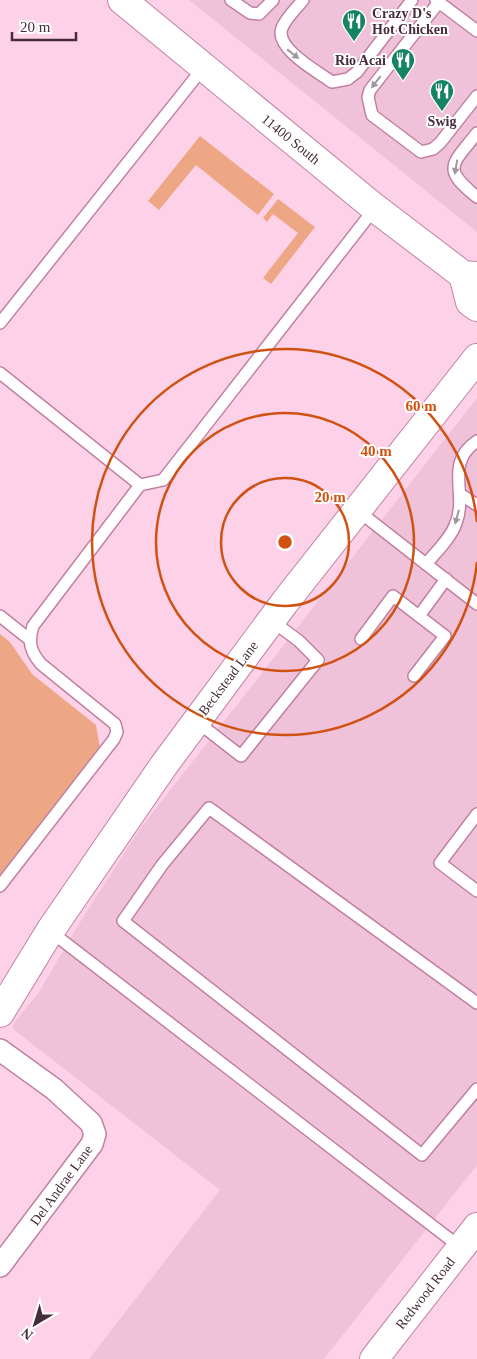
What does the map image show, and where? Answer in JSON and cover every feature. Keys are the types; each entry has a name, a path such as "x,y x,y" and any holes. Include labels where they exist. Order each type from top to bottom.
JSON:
{"street":[{"name":"11400 South","path":"122,0 375,208 470,276 470,302 477,307"},
{"name":"Beckstead Lane","path":"4,999 196,721 271,620 477,358"},
{"name":"Del Andrae Lane","path":"0,1050 54,1089 91,1123 95,1134 92,1144 0,1266"},
{"name":"Redwood Road","path":"374,1359 469,1237"}],"lane":[{"path":"231,0 250,13 259,14 273,0"},
{"path":"303,0 282,28 280,34 283,45 332,82 348,79 357,72 412,0"},
{"path":"477,31 438,1 370,90 368,97 372,115 421,152 433,149 440,143 477,96"},
{"path":"0,323 203,68"},
{"path":"477,133 456,160 454,169 454,176 477,197"},
{"path":"0,886 114,740 117,732 115,724 41,664 32,653 29,639 33,626 140,485 163,480 375,208"},
{"path":"0,373 140,485"},
{"path":"426,564 456,524 460,494 458,473 462,455 477,441"},
{"path":"460,494 477,505"},
{"path":"357,510 477,604"},
{"path":"419,616 446,579"},
{"path":"361,639 393,596 445,636 414,676"},
{"path":"0,616 29,639"},
{"path":"196,721 242,756 318,660 299,641 271,620"},
{"path":"477,1004 210,808 162,865 123,920 422,1155 477,1089"},
{"path":"477,814 440,863 477,892"},
{"path":"50,931 469,1237"}],"shaded area":[{"path":"189,0 477,0 477,232"},
{"path":"200,136 274,194 258,215 196,165 159,210 148,201"},
{"path":"278,199 315,227 271,284 263,278 298,233 273,214 267,222 263,218"},
{"path":"477,398 477,1165 324,1359 89,1359 220,1190 13,1029 13,1024 39,992 77,927 139,830"},
{"path":"0,634 10,642 32,674 96,725 100,748 0,876"}],"place":[{"name":"Crazy D's Hot Chicken","path":"354,42"},
{"name":"Rio Acai","path":"403,81"},
{"name":"Swig","path":"442,112"}]}
